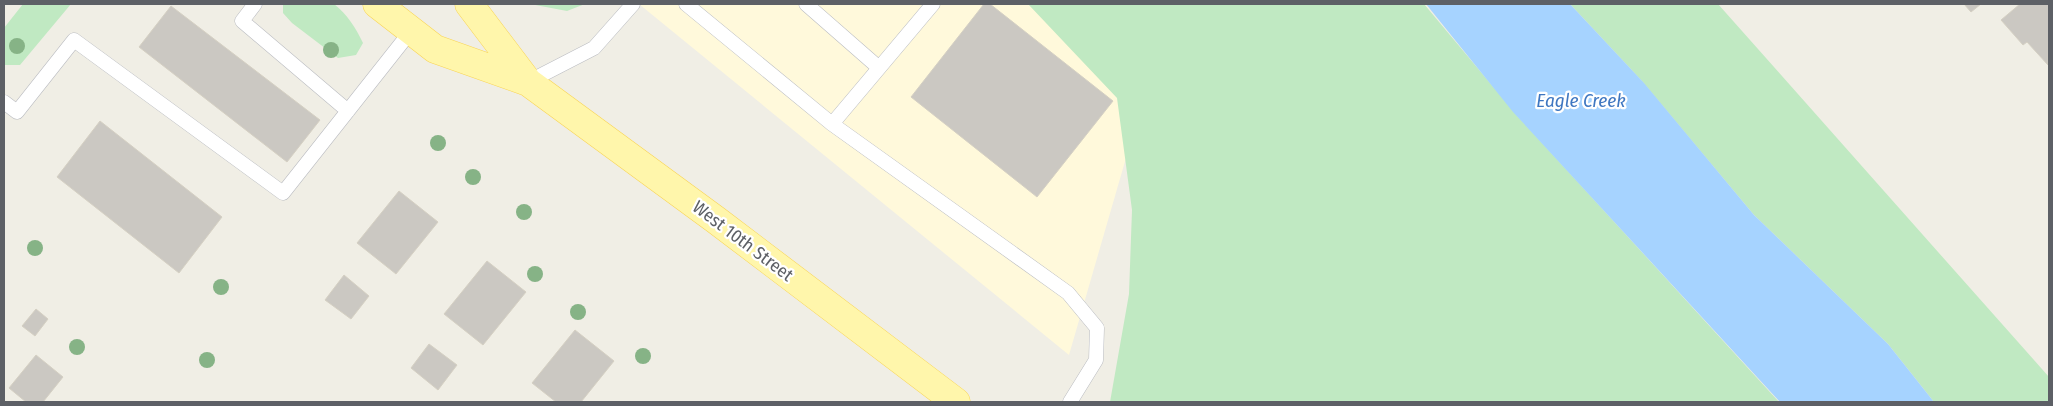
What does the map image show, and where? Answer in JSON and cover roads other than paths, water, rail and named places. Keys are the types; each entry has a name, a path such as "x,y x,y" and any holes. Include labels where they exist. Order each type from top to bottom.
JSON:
{"main road":[{"name":"West 10th Street","path":"377,4 434,48 528,82 694,204 956,402"},
{"name":"West 10th Street","path":"469,4 528,82"}],"lane":[{"path":"255,4 242,21 348,111"},
{"path":"528,82 594,48 633,4"},
{"path":"686,4 832,124 1068,293 1097,328 1096,360 1070,402"},
{"path":"806,4 878,67"},
{"path":"832,124 878,67 933,4"},
{"path":"4,102 17,112 74,40 283,193 411,30"}],"water":[{"name":"Eagle Creek","path":"1426,4 1570,4 1644,83 1754,215 1888,344 1934,402 1780,402 1513,112"}]}
